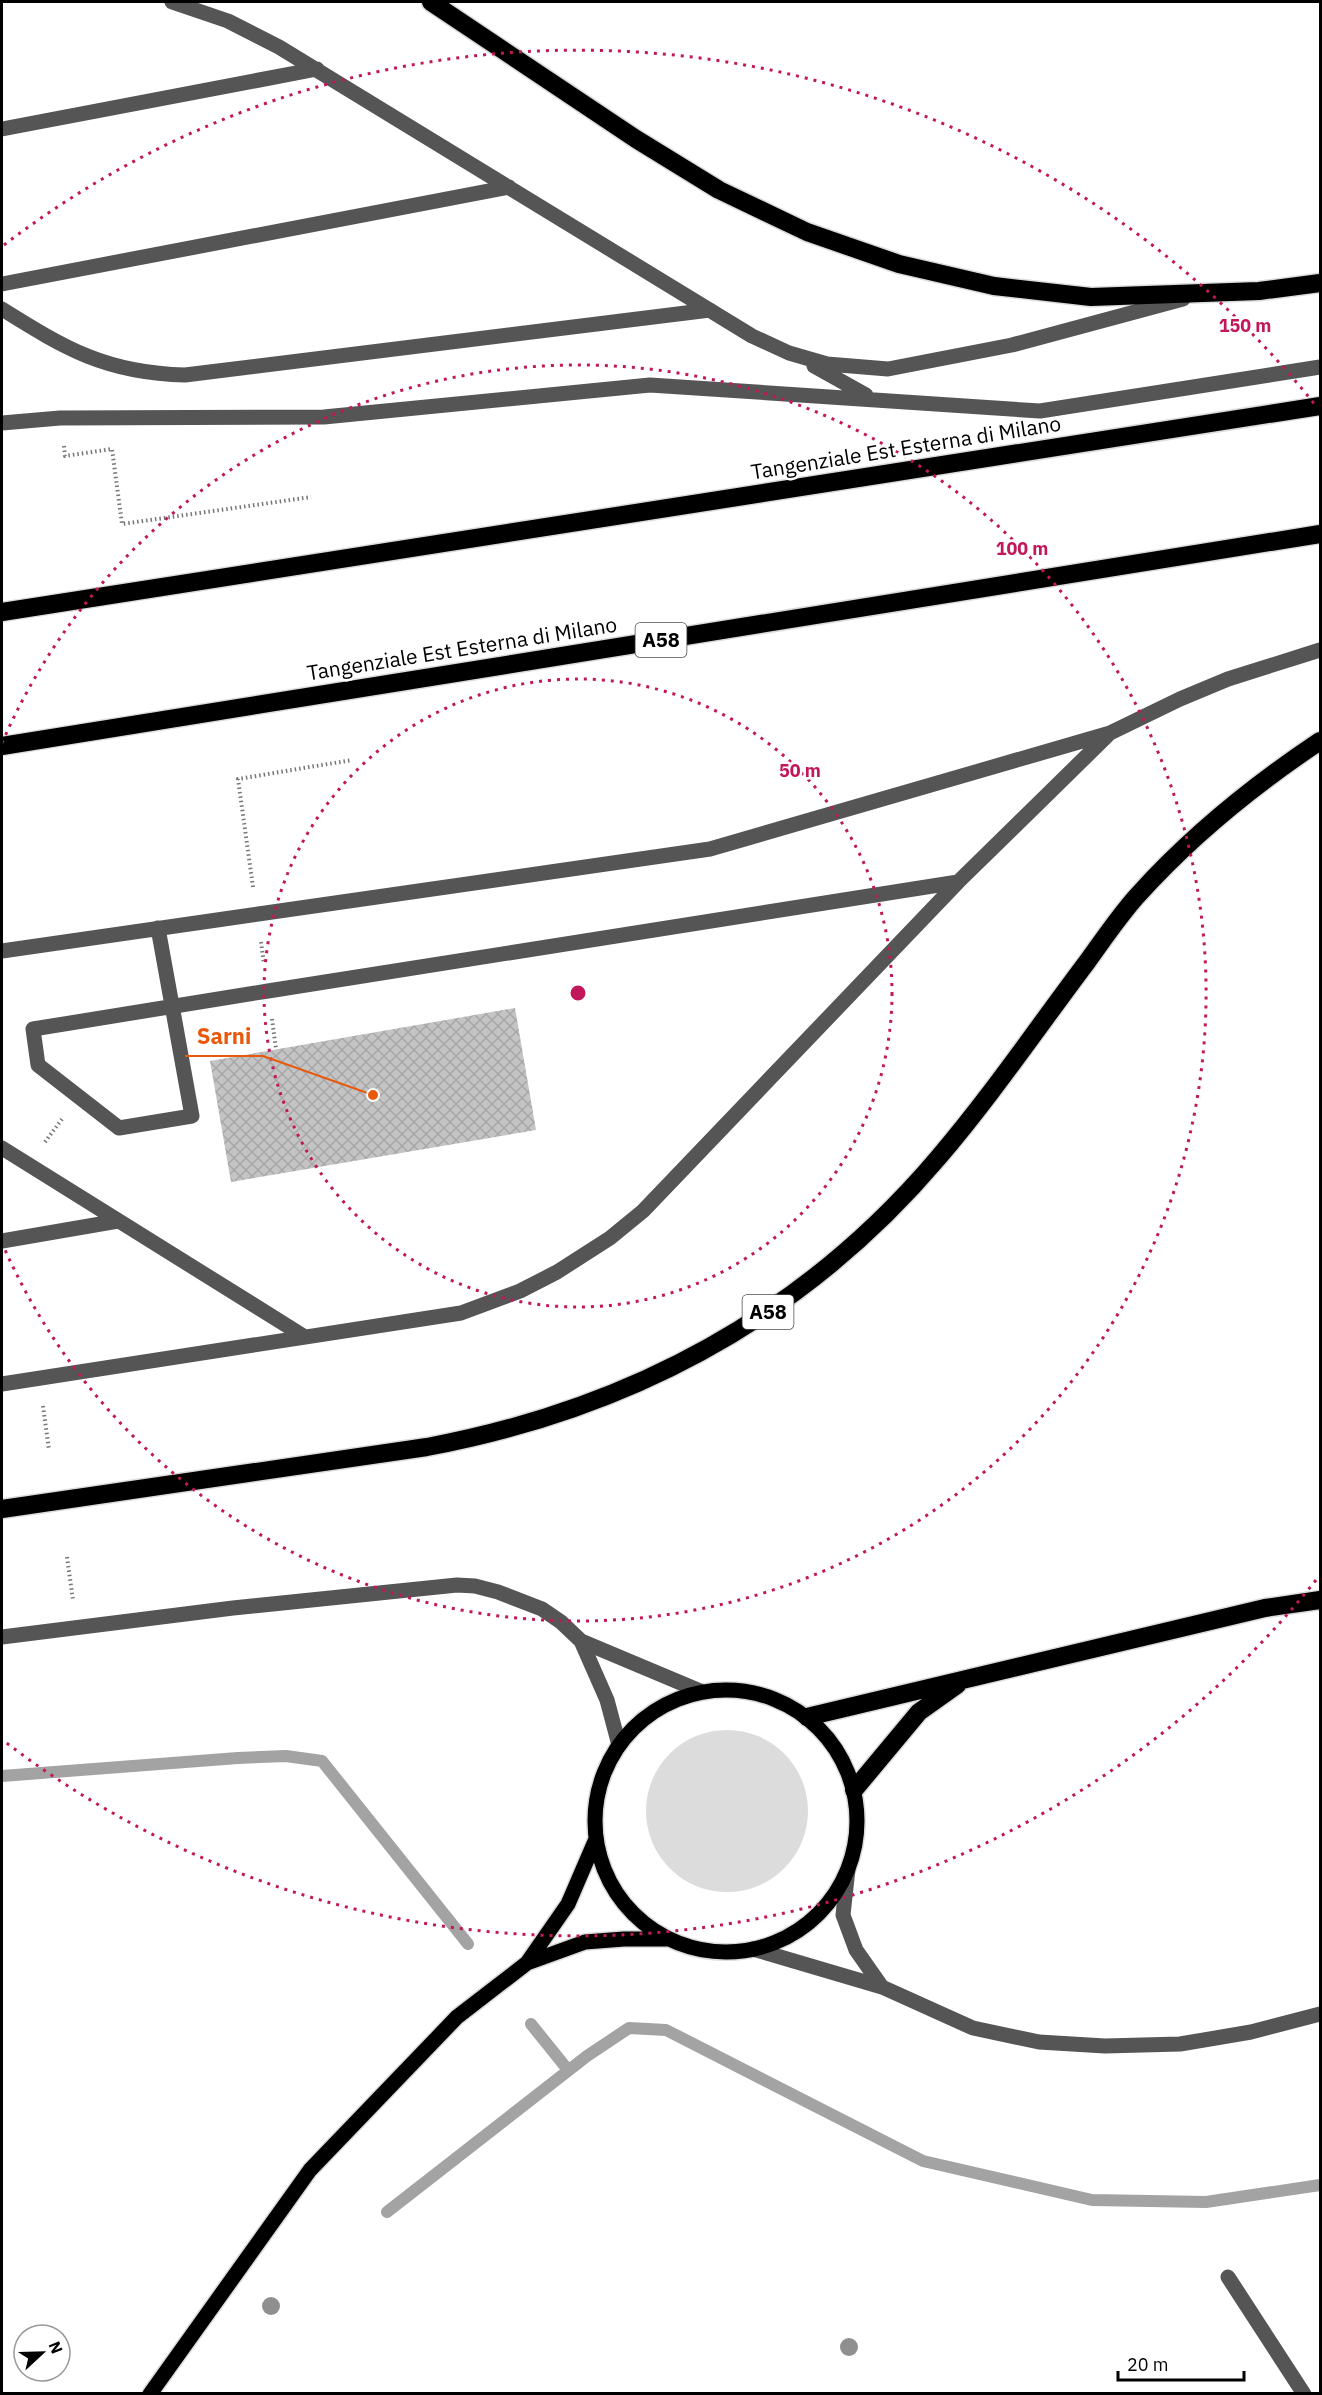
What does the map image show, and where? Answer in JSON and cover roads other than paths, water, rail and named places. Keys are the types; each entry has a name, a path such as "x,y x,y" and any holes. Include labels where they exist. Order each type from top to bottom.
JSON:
{"highway":[{"path":"430,2 702,180 763,212 852,249 946,277 1042,293 1091,297 1259,291 1320,283"},
{"name":"Tangenziale Est Esterna di Milano","path":"2,612 1320,406"},
{"name":"Tangenziale Est Esterna di Milano","path":"2,746 1320,534"},
{"name":"A58","path":"2,1509 427,1447 490,1434 551,1418 610,1396 668,1370 724,1340 777,1306 828,1268 898,1203 960,1131 1135,898 1221,817 1320,741"},
{"path":"1265,1608 1320,1587"},
{"path":"807,1717 1265,1608 1320,1600"},
{"path":"854,1790 919,1712 966,1679"}],"main road":[{"path":"729,1689 757,1693 784,1702 807,1717 835,1748 854,1790 856,1841 848,1869 833,1897 810,1921 784,1939 753,1949 710,1951 670,1939 646,1924 625,1904 603,1867 596,1839 596,1811 601,1783 619,1745 638,1723 660,1707 700,1692 729,1689"},
{"path":"150,2394 310,2170 457,2017 527,1963 568,1904 596,1839"},
{"path":"527,1963 585,1942 670,1939"}],"lane":[{"path":"172,2 228,21 317,69 752,336 795,355 872,398"},
{"path":"2,129 317,69"},
{"path":"2,284 509,187"},
{"path":"795,355 847,368 908,367 1012,345 1209,291"},
{"path":"2,309 67,349 95,361 147,373 185,375 710,310"},
{"path":"2,423 60,418 324,417 650,385 1040,411 1320,366"},
{"path":"2,951 710,849 1110,733 1220,683 1320,650"},
{"path":"2,1384 471,1310 548,1277 610,1238 643,1211 958,882 1110,733"},
{"path":"158,928 172,1006 192,1116 120,1128 38,1065 33,1029 172,1006 958,882"},
{"path":"2,1148 305,1337"},
{"path":"2,1241 118,1221"},
{"path":"2,1638 233,1608 457,1585 475,1586 542,1609 561,1622 581,1641 700,1692"},
{"path":"581,1641 607,1700 619,1745"},
{"path":"848,1869 843,1915 856,1950 882,1987"},
{"path":"753,1949 882,1987 972,2028 1038,2042 1105,2046 1180,2044 1251,2032 1320,2014"},
{"path":"1228,2277 1304,2394"}],"waterway":[{"path":"2,1776 238,1758 286,1756 322,1761 468,1944"},
{"path":"531,2024 568,2070"},
{"path":"387,2212 587,2056 629,2028 666,2030 923,2161 1092,2200 1206,2202 1320,2185"}],"place":[{"name":"Sarni","path":"373,1095"}]}
